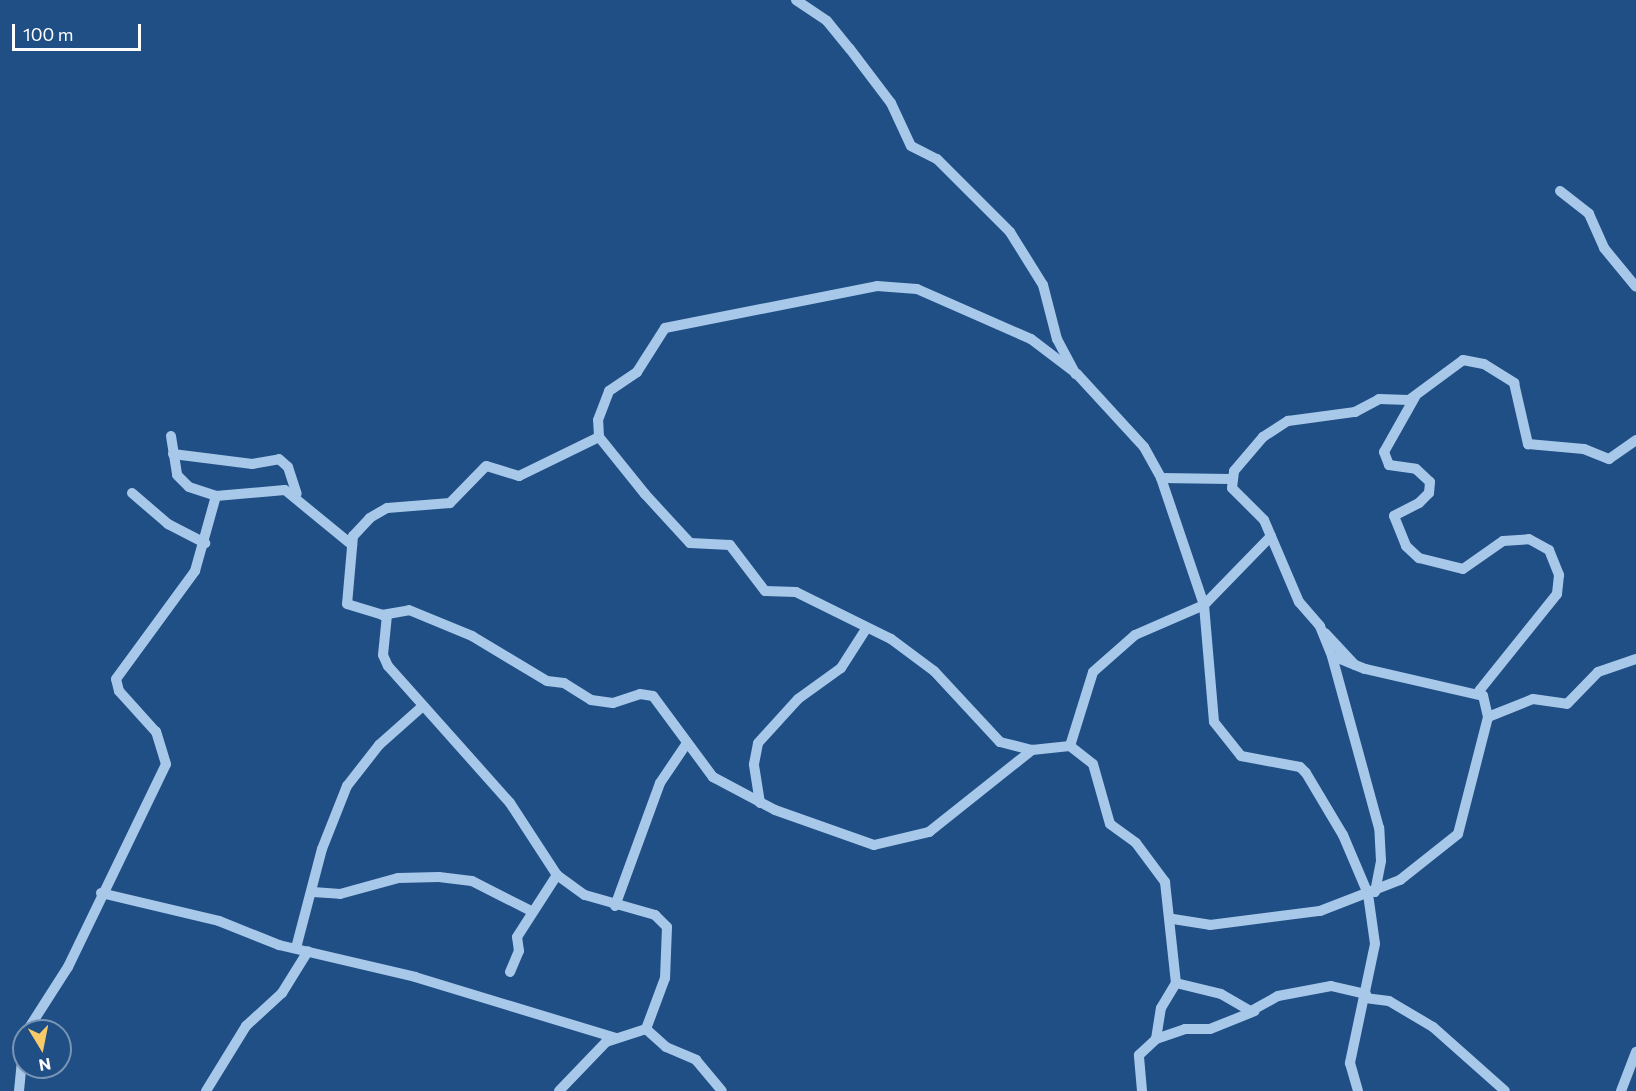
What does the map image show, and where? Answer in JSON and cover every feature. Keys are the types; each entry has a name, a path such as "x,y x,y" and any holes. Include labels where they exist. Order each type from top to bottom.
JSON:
{"street":[{"path":"796,0 827,21 850,49 891,103 911,146 937,159 1010,232 1043,285 1057,339 1077,374"},
{"path":"1560,191 1589,214 1604,248 1636,287"},
{"path":"599,437 606,397 637,372 666,328 877,286 917,289 975,312 1031,339 1077,374 1144,447 1161,478 1204,605 1206,686 1221,736 1241,756 1300,766 1343,835 1371,893 1376,928 1365,996 1350,1063 1358,1091"},
{"path":"1479,690 1557,594 1559,575 1549,550 1529,539 1503,541 1463,569 1419,558 1406,546 1394,516 1419,503 1429,493 1430,482 1416,469 1389,465 1384,452 1415,397 1453,365 1470,360 1514,383 1528,444 1584,449 1609,459 1636,440"},
{"path":"1230,479 1263,437 1288,421 1349,414 1379,399 1415,397"},
{"path":"171,436 182,481 216,496 285,490 297,495 352,545"},
{"path":"599,437 519,476 486,466 450,502 382,510 357,528 352,545 347,603 387,615 409,610 458,631 591,700 613,703 646,693 672,715 685,746 713,777 760,803 874,846 897,844 929,832 1032,750"},
{"path":"599,437 690,543 730,545 765,591 796,592 866,629 891,639 934,671 1000,742 1032,750 1070,746 1093,764 1110,824 1136,843 1165,882 1173,919 1171,967 1176,983 1161,1008 1156,1039"},
{"path":"174,453 252,465 279,459 288,467 297,495"},
{"path":"1161,478 1230,479"},
{"path":"1230,479 1238,500 1264,520 1299,602 1355,665"},
{"path":"132,493 168,524 205,543"},
{"path":"35,1019 68,967 100,893 166,764 159,737 119,691 116,679 195,571 205,543 216,496"},
{"path":"1070,746 1093,672 1135,635 1204,605 1271,536"},
{"path":"387,615 383,655 423,706 510,803 557,875 585,895 615,906 654,915 670,936 665,978 646,1029"},
{"path":"760,803 754,764 758,743 791,705 842,668 866,629"},
{"path":"1322,630 1332,656 1379,828 1381,861 1371,893"},
{"path":"1332,656 1355,665 1435,687 1479,690"},
{"path":"1488,717 1533,699 1567,704 1598,672 1636,659"},
{"path":"1173,919 1210,925 1320,911 1371,893 1414,872 1458,834 1488,717 1479,690"},
{"path":"296,948 313,892 322,849 347,786 379,745 423,706"},
{"path":"615,906 660,783 685,746"},
{"path":"510,972 518,955 517,937 557,875"},
{"path":"313,892 340,894 398,878 439,877 472,881 533,912"},
{"path":"100,893 219,921 296,948 415,976 616,1038"},
{"path":"206,1091 246,1026 282,993 308,951"},
{"path":"1176,983 1221,994 1255,1011"},
{"path":"1143,1091 1139,1055 1156,1039 1185,1029 1210,1029 1255,1011 1278,996 1331,986 1389,1001 1433,1027 1505,1091"},
{"path":"559,1091 599,1048 616,1038 646,1029"},
{"path":"646,1029 666,1047 696,1060 722,1091"},
{"path":"1621,1091 1636,1052"}]}
